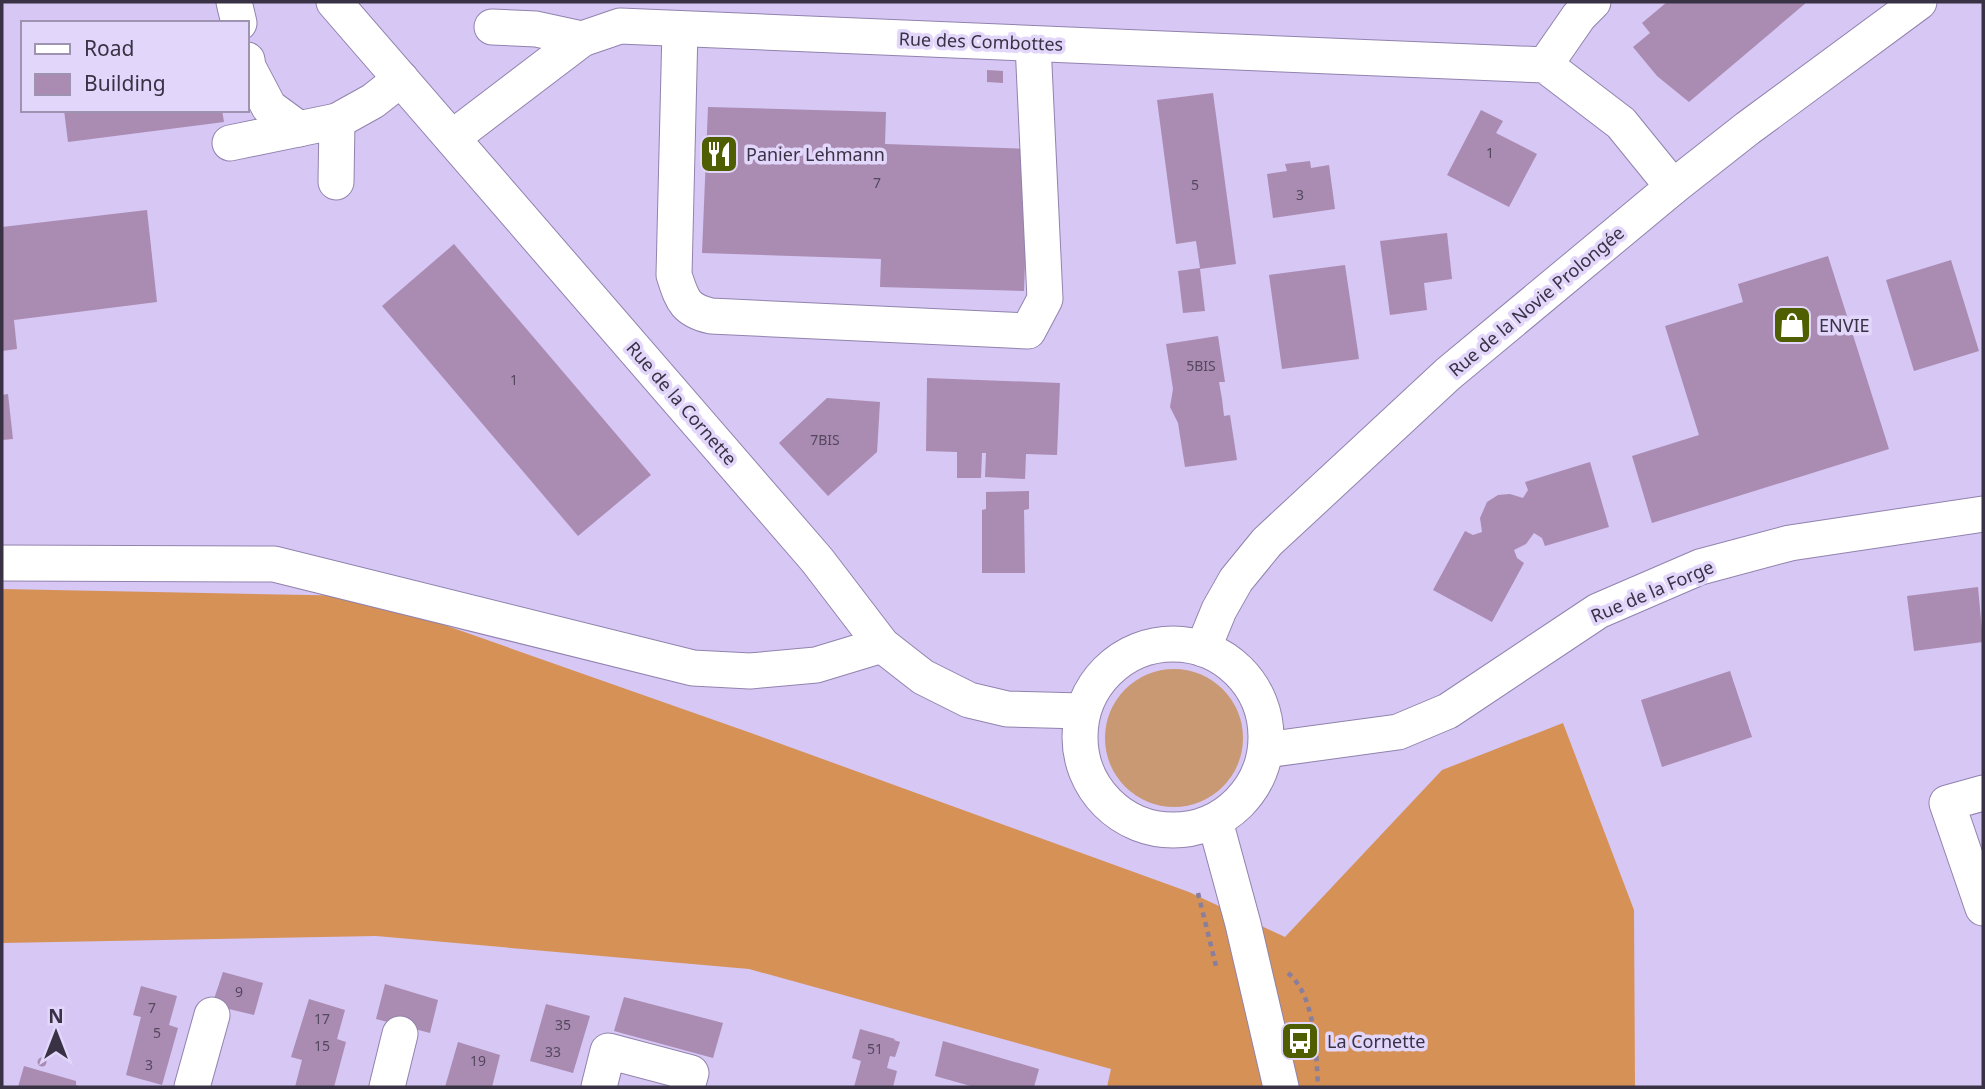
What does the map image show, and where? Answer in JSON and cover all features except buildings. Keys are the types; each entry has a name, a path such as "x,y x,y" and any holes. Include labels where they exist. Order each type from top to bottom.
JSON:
{"street":[{"path":"234,2 239,21"},
{"name":"Rue de la Cornette","path":"334,2 817,559 882,645 923,677 969,700 1007,709 1082,711"},
{"path":"1593,2 1579,16 1545,65 1621,123 1673,187"},
{"name":"Rue de la Novie Prolongée","path":"1203,649 1219,610 1236,580 1267,542 1448,374 1673,187 1919,2"},
{"name":"Rue des Combottes","path":"452,138 582,39 620,26 680,29 771,17 1033,44 1545,65"},
{"path":"492,27 536,29 582,39"},
{"path":"680,29 674,275 681,298 696,312 711,316 1028,331 1045,299 1033,44"},
{"path":"248,67 269,107 299,129"},
{"path":"230,143 337,121 373,102 401,79"},
{"path":"336,181 337,121"},
{"name":"Rue de la Forge","path":"1266,750 1398,732 1448,711 1598,611 1700,567 1790,543 1983,514"},
{"path":"2,563 274,564 693,668 750,671 816,665 882,645"},
{"path":"1173,644 1203,649 1231,664 1253,688 1265,718 1266,750 1260,774 1247,795 1215,821 1179,831 1150,828 1123,816 1101,797 1086,772 1080,743 1082,711 1095,686 1115,664 1142,649 1173,644"},
{"path":"1983,793 1947,803 1983,908"},
{"path":"1215,821 1281,1087"},
{"path":"192,1087 212,1015"},
{"path":"387,1087 400,1034"},
{"path":"599,1087 608,1051 691,1073 687,1087"}],"shaded area":[{"path":"2,589 362,596 751,733 1189,892 1285,937 1442,770 1563,723 1634,910 1635,1087 1107,1087 1111,1069 749,969 376,936 2,943"},
{"path":"1174,669 1200,674 1223,689 1238,712 1243,738 1238,764 1223,787 1200,802 1174,807 1148,802 1125,787 1110,764 1105,738 1110,712 1125,689 1148,674"}],"place":[{"name":"Panier Lehmann","path":"719,154"},
{"name":"ENVIE","path":"1792,325"},
{"name":"La Cornette","path":"1300,1041"}]}
